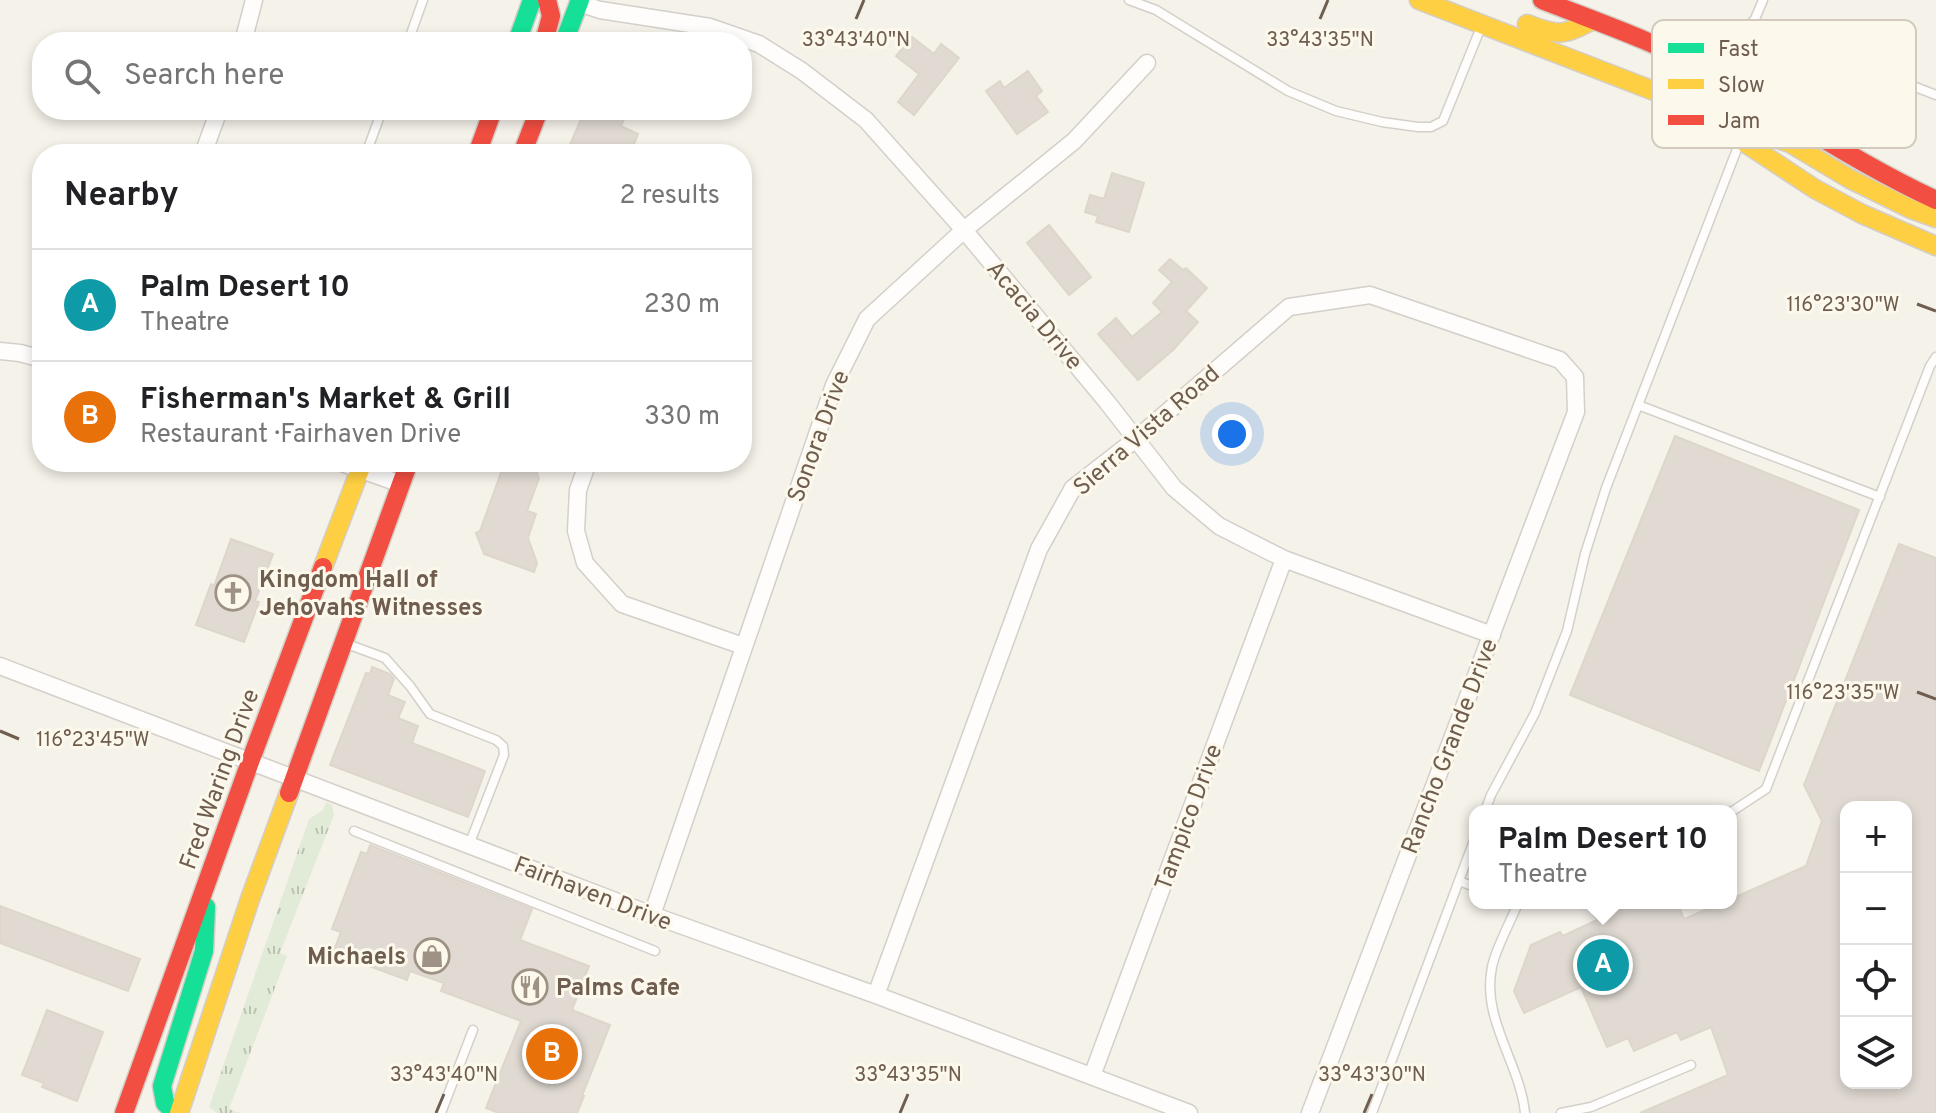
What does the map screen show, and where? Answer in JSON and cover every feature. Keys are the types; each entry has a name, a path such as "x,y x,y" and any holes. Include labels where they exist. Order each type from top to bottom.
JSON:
{"main road":[{"path":"521,32 532,0"},
{"path":"547,0 550,3 551,22 548,32"},
{"path":"1419,0 1652,90"},
{"path":"1542,0 1652,43"},
{"path":"568,32 579,1"},
{"path":"1482,25 1487,17 1497,13 1561,35 1593,20"},
{"path":"481,144 489,120"},
{"path":"523,144 525,120"},
{"path":"526,144 535,120"},
{"path":"1754,148 1815,189 1850,208 1936,246"},
{"path":"1798,148 1850,179 1936,218"},
{"path":"1836,148 1889,178 1933,195"},
{"name":"Fred Waring Drive","path":"124,1113 359,472"},
{"path":"206,884 204,951 162,1086 165,1103 177,1113 293,778 405,472"}],"street":[{"path":"246,32 254,0"},
{"name":"Acacia Drive","path":"579,1 600,10 710,27 724,32"},
{"name":"Acacia Drive","path":"752,42 802,71 866,120 964,230 1174,488 1219,526 1284,559 1492,635"},
{"name":"Sonora Drive","path":"652,915 834,385 867,319 964,230 1074,141 1147,63"},
{"path":"207,144 215,120"},
{"name":"Sierra Vista Road","path":"876,995 1039,549 1073,488 1136,439 1289,307 1370,295 1560,360 1575,377"},
{"path":"0,351 32,356"},
{"name":"Rancho Grande Drive","path":"1310,1113 1576,412 1575,377"},
{"path":"374,472 401,484"},
{"path":"584,472 578,490 576,531 585,563 622,604 743,646"},
{"name":"Tampico Drive","path":"1092,1076 1284,559"},
{"name":"Fairhaven Drive","path":"0,666 652,915 876,995 1189,1113"}],"lane":[{"path":"412,32 423,0"},
{"path":"1129,0 1156,10 1288,91 1336,111 1418,127 1431,127 1443,121 1482,25"},
{"path":"1156,10 1160,0"},
{"path":"1754,20 1763,0"},
{"path":"1916,87 1936,95"},
{"path":"370,144 378,120"},
{"path":"1487,805 1535,713 1567,631 1585,554 1606,488 1738,148"},
{"path":"1737,808 1766,789 1936,357"},
{"path":"1638,405 1880,497"},
{"path":"343,642 385,658 430,714 496,740 503,746 504,755 469,845"},
{"path":"354,831 655,951"},
{"path":"1372,1113 1469,854"},
{"path":"1459,881 1469,885"},
{"path":"1516,909 1492,966 1490,1002 1523,1095 1525,1113"},
{"path":"441,1113 473,1030"},
{"path":"1561,1113 1591,1107 1691,1065"}],"green space":[{"path":"326,802 332,805 334,815 280,953 287,956 229,1109 240,1113 217,1113 209,1107 309,819 323,810"}],"building":[{"path":"912,37 934,54 941,44 959,58 914,115 898,102 919,74 896,56"},
{"path":"1028,71 1042,91 1036,96 1048,112 1017,134 986,91 1000,81 1004,88"},
{"path":"581,120 624,120 621,126 638,134 634,144 570,144"},
{"path":"1112,173 1144,183 1129,232 1096,222 1098,216 1085,212 1090,195 1104,199"},
{"path":"1049,225 1091,277 1069,295 1027,243"},
{"path":"1170,259 1183,270 1186,268 1207,288 1186,311 1198,322 1173,350 1138,380 1098,334 1116,318 1132,337 1162,312 1153,303 1172,282 1159,270"},
{"path":"1675,436 1859,510 1759,771 1570,695"},
{"path":"501,472 537,472 539,478 527,511 536,514 528,538 537,563 534,572 484,554 476,533 480,531"},
{"name":"Kingdom Hall of Jehovahs Witnesses","path":"231,539 273,554 244,642 196,625"},
{"path":"1899,544 1936,558 1936,1113 1640,1113 1728,1075 1711,1027 1681,1040 1677,1032 1634,1051 1628,1038 1607,1047 1581,987 1524,1013 1514,991 1531,945 1560,932 1563,936 1597,920 1593,914 1604,909 1680,909 1684,919 1707,909 1737,909 1737,896 1806,866 1822,821 1804,785"},
{"path":"372,667 390,674 394,679 388,695 405,702 398,718 418,726 412,743 485,771 468,817 330,765 366,673 370,674"},
{"path":"370,845 532,909 520,940 589,966 572,1010 610,1025 577,1113 499,1113 486,1108 521,1021 441,991 444,983 410,971 407,980 333,953 341,932 332,929 361,852 367,854"},
{"path":"0,906 140,959 128,991 0,943"},
{"path":"47,1010 103,1032 77,1101 22,1075"}],"traffic: fast":[{"path":"521,32 532,0"},
{"path":"568,32 580,0"},
{"path":"175,1113 165,1103 162,1086 204,951 206,907"}],"traffic: slow":[{"path":"1419,0 1652,90"},
{"path":"1527,24 1560,32 1593,20"},
{"path":"1753,148 1815,189 1862,214 1936,246"},
{"path":"1798,148 1850,179 1936,218"},
{"path":"323,567 359,472"},
{"path":"179,1113 250,899 289,793"}],"traffic: jam":[{"path":"547,0 551,16 547,32"},
{"path":"1542,0 1652,44"},
{"path":"481,144 489,120"},
{"path":"526,144 535,120"},
{"path":"1840,148 1936,200"},
{"path":"289,793 405,472"},
{"path":"124,1113 323,567"}],"place":[{"name":"Kingdom Hall of Jehovahs Witnesses","path":"233,593"},
{"name":"Michaels","path":"432,956"},
{"name":"Palm Desert 10","path":"1603,965"},
{"name":"Palms Cafe","path":"530,987"},
{"name":"Fisherman's Market & Grill","path":"552,1054"}]}
